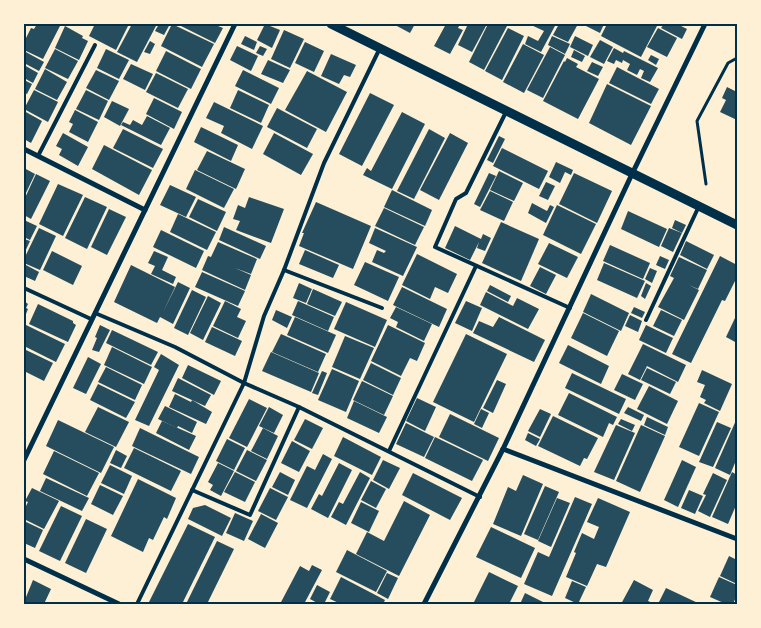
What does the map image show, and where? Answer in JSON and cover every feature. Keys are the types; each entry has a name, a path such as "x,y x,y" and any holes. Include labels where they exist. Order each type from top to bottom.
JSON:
{"street":[{"path":"24,460 235,24"},
{"path":"331,24 737,225"},
{"path":"424,604 504,449 632,174 705,24"},
{"path":"24,149 145,210"},
{"path":"504,449 737,539"},
{"path":"24,559 119,604"}],"lane":[{"path":"38,156 96,45"},
{"path":"137,604 244,383 264,316 284,270 324,163 380,48"},
{"path":"507,111 466,193 456,199 435,247 570,308"},
{"path":"646,320 699,206"},
{"path":"389,451 476,266"},
{"path":"284,270 382,308"},
{"path":"24,288 91,319"},
{"path":"94,312 175,347 244,383 300,407 480,497"},
{"path":"192,490 250,515 300,407"}],"path":[{"path":"706,184 697,121 728,62 737,58"}],"building":[{"path":"37,24 61,24 43,59 24,50 24,42 31,28 34,29"},
{"path":"95,24 129,24 116,50 89,36"},
{"path":"132,24 157,24 137,62 117,52"},
{"path":"159,24 170,24 164,35 155,31"},
{"path":"172,24 214,44 202,67 161,46"},
{"path":"177,24 213,24 223,28 215,43"},
{"path":"265,24 280,30 272,48 257,40"},
{"path":"395,24 415,24 410,33"},
{"path":"446,24 460,24 458,28 463,30 450,54 434,46"},
{"path":"468,24 487,24 472,52 458,45"},
{"path":"488,24 508,24 484,70 469,62"},
{"path":"529,24 556,24 541,52 525,44 528,36 538,41 544,31"},
{"path":"559,24 578,24 568,42 553,35"},
{"path":"582,24 604,24 600,33"},
{"path":"607,24 658,24 641,57 601,36"},
{"path":"664,24 677,24 687,29 682,39 661,28"},
{"path":"65,26 88,41 79,60 55,48"},
{"path":"508,28 524,36 502,80 485,71"},
{"path":"658,28 677,38 667,57 647,47"},
{"path":"284,30 304,39 290,68 271,59"},
{"path":"245,36 257,42 254,50 241,44"},
{"path":"552,36 570,44 565,54 548,45"},
{"path":"575,36 593,45 588,56 570,47"},
{"path":"600,40 613,47 604,64 590,57"},
{"path":"150,41 155,44 150,54 144,52"},
{"path":"305,42 324,51 314,72 295,63"},
{"path":"523,44 544,55 524,93 503,82"},
{"path":"237,46 258,56 251,71 230,60"},
{"path":"260,46 267,49 263,56 256,53"},
{"path":"550,47 565,55 543,98 527,90"},
{"path":"614,48 658,68 650,82 641,78 644,71 640,69 637,75 627,70 630,64 623,60 622,63 616,60 614,64 607,61"},
{"path":"55,49 78,61 68,79 45,68"},
{"path":"106,49 129,60 119,79 97,68"},
{"path":"574,50 585,56 582,62 571,57"},
{"path":"24,51 44,62 39,71 24,63"},
{"path":"166,51 201,69 191,89 156,71"},
{"path":"331,54 356,65 350,77 344,75 339,84 321,76"},
{"path":"651,55 659,59 656,65 648,60"},
{"path":"567,58 578,64 576,67 599,79 578,119 543,101"},
{"path":"268,60 290,70 283,83 261,74"},
{"path":"592,62 603,67 598,76 587,71"},
{"path":"131,64 153,74 145,90 123,79"},
{"path":"24,65 38,73 33,83 24,78"},
{"path":"617,67 659,89 651,104 609,83"},
{"path":"45,69 67,82 57,100 35,89"},
{"path":"96,70 119,81 109,100 86,88"},
{"path":"243,70 279,88 271,104 235,86"},
{"path":"307,71 347,92 326,132 285,110"},
{"path":"156,73 188,89 178,108 146,92"},
{"path":"24,80 32,84 27,94 24,93"},
{"path":"607,84 651,106 631,145 589,123"},
{"path":"727,87 737,92 735,101 737,102 737,120 720,112 726,100 722,98"},
{"path":"34,90 58,102 48,122 24,109"},
{"path":"86,90 108,101 99,120 76,109"},
{"path":"238,90 269,105 261,123 230,108"},
{"path":"370,93 394,105 362,166 339,154"},
{"path":"154,98 182,112 174,129 146,114"},
{"path":"112,101 129,109 120,126 104,117"},
{"path":"214,102 263,126 252,149 221,133 224,126 206,118"},
{"path":"277,108 317,129 307,148 267,127"},
{"path":"75,110 98,122 88,142 69,132 73,124 69,122"},
{"path":"24,111 42,121 31,143 24,139"},
{"path":"402,112 425,124 392,189 363,175 367,168 371,171"},
{"path":"147,116 170,128 161,145 121,125 123,122 130,125 133,120 142,125"},
{"path":"201,127 238,145 231,161 194,142"},
{"path":"123,129 163,149 153,168 113,148"},
{"path":"429,129 445,138 414,199 397,191"},
{"path":"63,133 88,147 78,166 59,155 62,149 56,146"},
{"path":"274,133 313,154 301,175 263,154"},
{"path":"450,133 468,143 439,200 420,190"},
{"path":"499,136 505,139 493,163 487,160"},
{"path":"104,145 152,170 139,195 92,169"},
{"path":"502,148 548,171 539,189 493,166"},
{"path":"207,151 245,169 236,189 197,170"},
{"path":"556,162 573,170 571,175 565,172 560,183 549,177"},
{"path":"24,168 35,174 24,197"},
{"path":"195,170 234,189 224,208 186,189"},
{"path":"499,171 523,183 514,201 490,190"},
{"path":"489,173 496,176 480,207 474,204"},
{"path":"574,173 612,191 597,223 559,204"},
{"path":"36,174 50,181 31,219 24,215 24,200"},
{"path":"546,182 555,186 548,200 539,196"},
{"path":"58,184 83,195 63,236 39,224"},
{"path":"170,185 196,197 186,217 160,205"},
{"path":"392,190 432,210 425,226 384,207"},
{"path":"490,191 513,202 504,221 480,210"},
{"path":"85,197 107,207 87,249 65,238"},
{"path":"249,197 284,209 271,243 236,230 240,221 233,219 238,205 245,208"},
{"path":"198,199 226,212 217,231 189,217"},
{"path":"316,202 371,226 353,269 299,246 304,233 302,233"},
{"path":"532,203 547,211 550,205 554,207 546,223 528,213"},
{"path":"557,205 596,224 581,254 543,235"},
{"path":"384,208 424,227 415,245 375,226"},
{"path":"109,209 126,217 107,255 91,247"},
{"path":"628,211 667,229 659,247 621,229"},
{"path":"178,214 216,232 207,250 170,232"},
{"path":"24,220 37,226 30,240 24,237"},
{"path":"675,220 686,225 682,233 672,228"},
{"path":"501,222 539,239 521,281 482,263"},
{"path":"455,226 481,239 483,234 491,238 485,251 477,248 479,242 470,260 445,248"},
{"path":"224,227 266,246 260,259 219,240"},
{"path":"39,228 56,236 40,270 24,263 24,259"},
{"path":"375,228 417,247 403,276 372,262 377,250 384,253 386,251 369,243"},
{"path":"669,228 682,233 673,252 661,246"},
{"path":"161,230 204,251 196,268 153,247"},
{"path":"24,239 30,241 24,254"},
{"path":"686,241 714,255 707,269 680,255"},
{"path":"218,242 257,259 251,274 235,268 251,275 245,290 202,270 208,256 211,257"},
{"path":"549,243 578,257 567,278 538,264"},
{"path":"610,245 650,263 643,279 603,261"},
{"path":"305,250 339,265 333,278 299,264"},
{"path":"52,251 82,266 73,285 43,270"},
{"path":"154,251 168,257 162,270 176,277 173,284 151,274 155,266 148,263"},
{"path":"417,254 457,274 448,293 435,287 430,299 402,285"},
{"path":"660,256 669,260 665,269 656,265"},
{"path":"720,256 737,265 737,277 725,301 722,300 691,363 672,354"},
{"path":"679,257 707,270 698,289 689,285 699,290 684,320 658,307 674,278 670,276"},
{"path":"365,262 399,277 388,301 354,285"},
{"path":"604,263 645,281 637,298 597,280"},
{"path":"24,264 39,272 35,281 24,276"},
{"path":"131,265 175,287 163,312 178,282 190,288 173,324 160,317 157,323 114,302"},
{"path":"540,267 556,275 546,294 530,286"},
{"path":"650,268 657,271 652,283 645,279"},
{"path":"202,272 245,291 238,306 195,287"},
{"path":"299,283 312,289 306,303 293,298"},
{"path":"646,283 651,286 645,299 641,296"},
{"path":"490,285 511,296 508,302 487,291"},
{"path":"402,287 447,309 439,327 393,305"},
{"path":"313,289 342,302 335,316 307,304"},
{"path":"192,290 206,297 188,335 174,328"},
{"path":"486,292 513,306 517,298 539,309 528,329 480,305"},
{"path":"591,294 629,313 621,331 583,312"},
{"path":"208,296 221,303 203,340 190,333"},
{"path":"24,301 28,304 26,308 28,309 24,319"},
{"path":"225,301 241,309 237,317 246,321 238,338 213,326"},
{"path":"298,301 334,317 328,331 292,315"},
{"path":"466,301 482,308 472,331 455,323"},
{"path":"346,302 387,320 375,347 334,329"},
{"path":"38,304 73,321 76,325 68,342 29,324"},
{"path":"396,307 432,324 424,341 396,327 398,322 390,318"},
{"path":"634,307 645,312 642,318 631,313"},
{"path":"276,310 292,317 287,328 272,320"},
{"path":"661,310 682,320 674,336 653,326"},
{"path":"583,313 619,331 607,356 571,338"},
{"path":"630,315 642,321 638,332 625,326"},
{"path":"295,317 336,335 328,353 287,335"},
{"path":"499,317 545,340 534,362 473,333 479,321 493,327"},
{"path":"735,318 737,319 737,343 726,337"},
{"path":"26,325 65,344 56,362 24,346 24,330"},
{"path":"100,325 110,330 99,352 92,350"},
{"path":"388,325 425,343 417,361 410,358 401,376 371,361"},
{"path":"646,325 673,338 666,353 639,340"},
{"path":"212,327 242,341 235,356 205,342"},
{"path":"112,330 158,352 151,365 106,343"},
{"path":"281,334 326,354 318,372 272,352"},
{"path":"466,334 507,354 474,422 433,402"},
{"path":"345,336 374,348 360,379 332,367"},
{"path":"643,344 686,365 678,382 647,366 640,380 628,374"},
{"path":"568,345 609,366 601,384 559,363"},
{"path":"112,347 152,367 144,384 104,365"},
{"path":"24,349 53,363 44,381 24,371"},
{"path":"271,352 319,373 311,392 262,371"},
{"path":"161,354 179,365 149,426 135,420 159,370 154,367"},
{"path":"88,357 101,364 86,394 73,388"},
{"path":"371,363 401,378 393,395 363,380"},
{"path":"188,365 221,381 214,395 182,378"},
{"path":"106,367 142,385 135,400 98,382"},
{"path":"647,368 676,382 670,394 641,380"},
{"path":"332,369 359,381 346,412 318,400"},
{"path":"702,370 732,384 720,411 704,403 706,400 700,397 705,385 697,382"},
{"path":"322,371 327,373 318,395 312,393"},
{"path":"572,373 626,399 619,414 565,388"},
{"path":"622,374 643,384 635,400 614,390"},
{"path":"178,378 211,395 205,406 172,391"},
{"path":"497,380 506,384 493,413 483,408"},
{"path":"362,381 393,396 384,415 353,400"},
{"path":"98,384 135,402 126,418 90,400"},
{"path":"649,386 678,401 667,424 637,409"},
{"path":"569,393 617,417 613,425 609,423 603,437 558,415"},
{"path":"175,394 191,402 192,400 212,412 206,424 169,407"},
{"path":"417,398 436,407 425,431 406,421"},
{"path":"249,399 267,408 247,447 229,438"},
{"path":"354,401 387,417 379,433 347,418"},
{"path":"699,403 719,412 699,456 679,447"},
{"path":"165,406 197,422 192,433 158,419"},
{"path":"98,407 129,422 116,447 85,432"},
{"path":"269,407 283,415 274,433 259,426"},
{"path":"628,407 644,415 641,421 624,413"},
{"path":"481,409 489,413 482,428 474,424"},
{"path":"540,409 551,414 540,437 528,431"},
{"path":"450,414 499,438 488,461 439,437"},
{"path":"553,416 598,438 587,459 584,458 580,466 538,446"},
{"path":"647,417 668,427 665,435 644,425"},
{"path":"737,418 737,458 730,475 715,468"},
{"path":"305,419 323,428 312,449 294,440"},
{"path":"621,419 635,425 632,431 618,424"},
{"path":"58,420 114,447 101,473 46,446"},
{"path":"162,421 196,436 189,450 156,433"},
{"path":"717,422 731,428 713,467 699,462"},
{"path":"406,423 434,437 424,457 396,444"},
{"path":"616,425 635,433 614,480 594,472"},
{"path":"641,425 665,436 640,492 616,481"},
{"path":"140,428 199,457 191,474 132,446"},
{"path":"263,428 278,436 267,459 251,451"},
{"path":"528,433 540,439 536,446 525,440"},
{"path":"343,437 381,457 372,475 334,456"},
{"path":"435,437 483,460 472,481 425,458"},
{"path":"227,439 245,448 234,470 216,461"},
{"path":"292,441 310,451 299,472 281,463"},
{"path":"134,448 181,471 171,491 124,468"},
{"path":"116,450 127,456 121,468 110,463"},
{"path":"247,450 267,460 256,481 236,471"},
{"path":"54,451 99,473 87,496 43,474"},
{"path":"323,454 332,459 307,508 290,500 307,466 315,470"},
{"path":"383,460 400,468 389,489 373,480"},
{"path":"682,460 696,467 678,507 664,500"},
{"path":"218,463 234,471 221,496 210,490 213,485 208,482"},
{"path":"339,463 352,470 328,518 311,509 319,494 322,496"},
{"path":"110,465 132,476 124,494 101,483"},
{"path":"235,472 255,482 245,502 224,492"},
{"path":"280,472 295,480 288,495 272,487"},
{"path":"360,472 370,478 346,525 331,517 339,502 343,504"},
{"path":"732,472 737,475 737,503 728,524 712,517"},
{"path":"413,473 462,498 450,520 402,495"},
{"path":"713,473 727,480 710,517 698,511 706,495 703,494"},
{"path":"523,475 543,484 521,536 493,524 508,487 516,491"},
{"path":"46,478 89,498 82,511 40,491"},
{"path":"138,479 176,498 167,519 164,517 153,540 149,538 143,552 111,536"},
{"path":"371,481 386,489 376,508 361,500"},
{"path":"100,485 123,496 113,515 91,504"},
{"path":"545,486 559,492 538,540 524,534"},
{"path":"32,488 59,501 44,529 24,519 24,510 28,502 25,501"},
{"path":"270,488 288,497 276,520 258,511"},
{"path":"689,490 703,496 695,514 681,508"},
{"path":"575,497 592,504 552,596 524,584 538,552 549,557"},
{"path":"557,498 570,503 551,547 538,541"},
{"path":"598,498 630,512 606,567 597,564 587,586 566,577 582,533 594,539 599,527 587,522"},
{"path":"404,501 430,515 399,576 356,554 367,532 384,541"},
{"path":"361,502 379,511 369,532 351,523"},
{"path":"205,505 231,518 222,536 188,519 193,508"},
{"path":"61,506 82,516 60,561 39,551"},
{"path":"235,513 253,521 244,541 226,533"},
{"path":"261,514 278,523 265,548 248,539"},
{"path":"86,519 107,529 86,573 65,563"},
{"path":"24,521 43,530 35,548 24,543"},
{"path":"188,524 215,537 182,604 154,604 149,602"},
{"path":"491,527 535,548 521,578 476,557"},
{"path":"217,541 234,549 207,604 186,604"},
{"path":"347,550 387,571 376,592 336,572"},
{"path":"729,556 737,560 737,584 720,576"},
{"path":"312,565 322,570 304,604 280,604 300,566 309,571"},
{"path":"489,572 518,586 509,604 473,604"},
{"path":"387,573 398,578 388,599 377,593"},
{"path":"341,577 385,600 383,604 341,604 330,599"},
{"path":"719,577 737,585 737,595 733,604 726,604 710,597"},
{"path":"33,580 51,589 44,604 28,604 24,602"},
{"path":"634,580 653,590 648,601 655,604 621,604"},
{"path":"572,581 586,587 578,604 565,598"},
{"path":"317,585 330,592 324,604 319,604 310,599"},
{"path":"666,588 700,604 658,604"},
{"path":"525,593 543,602 542,604 520,604"}]}
